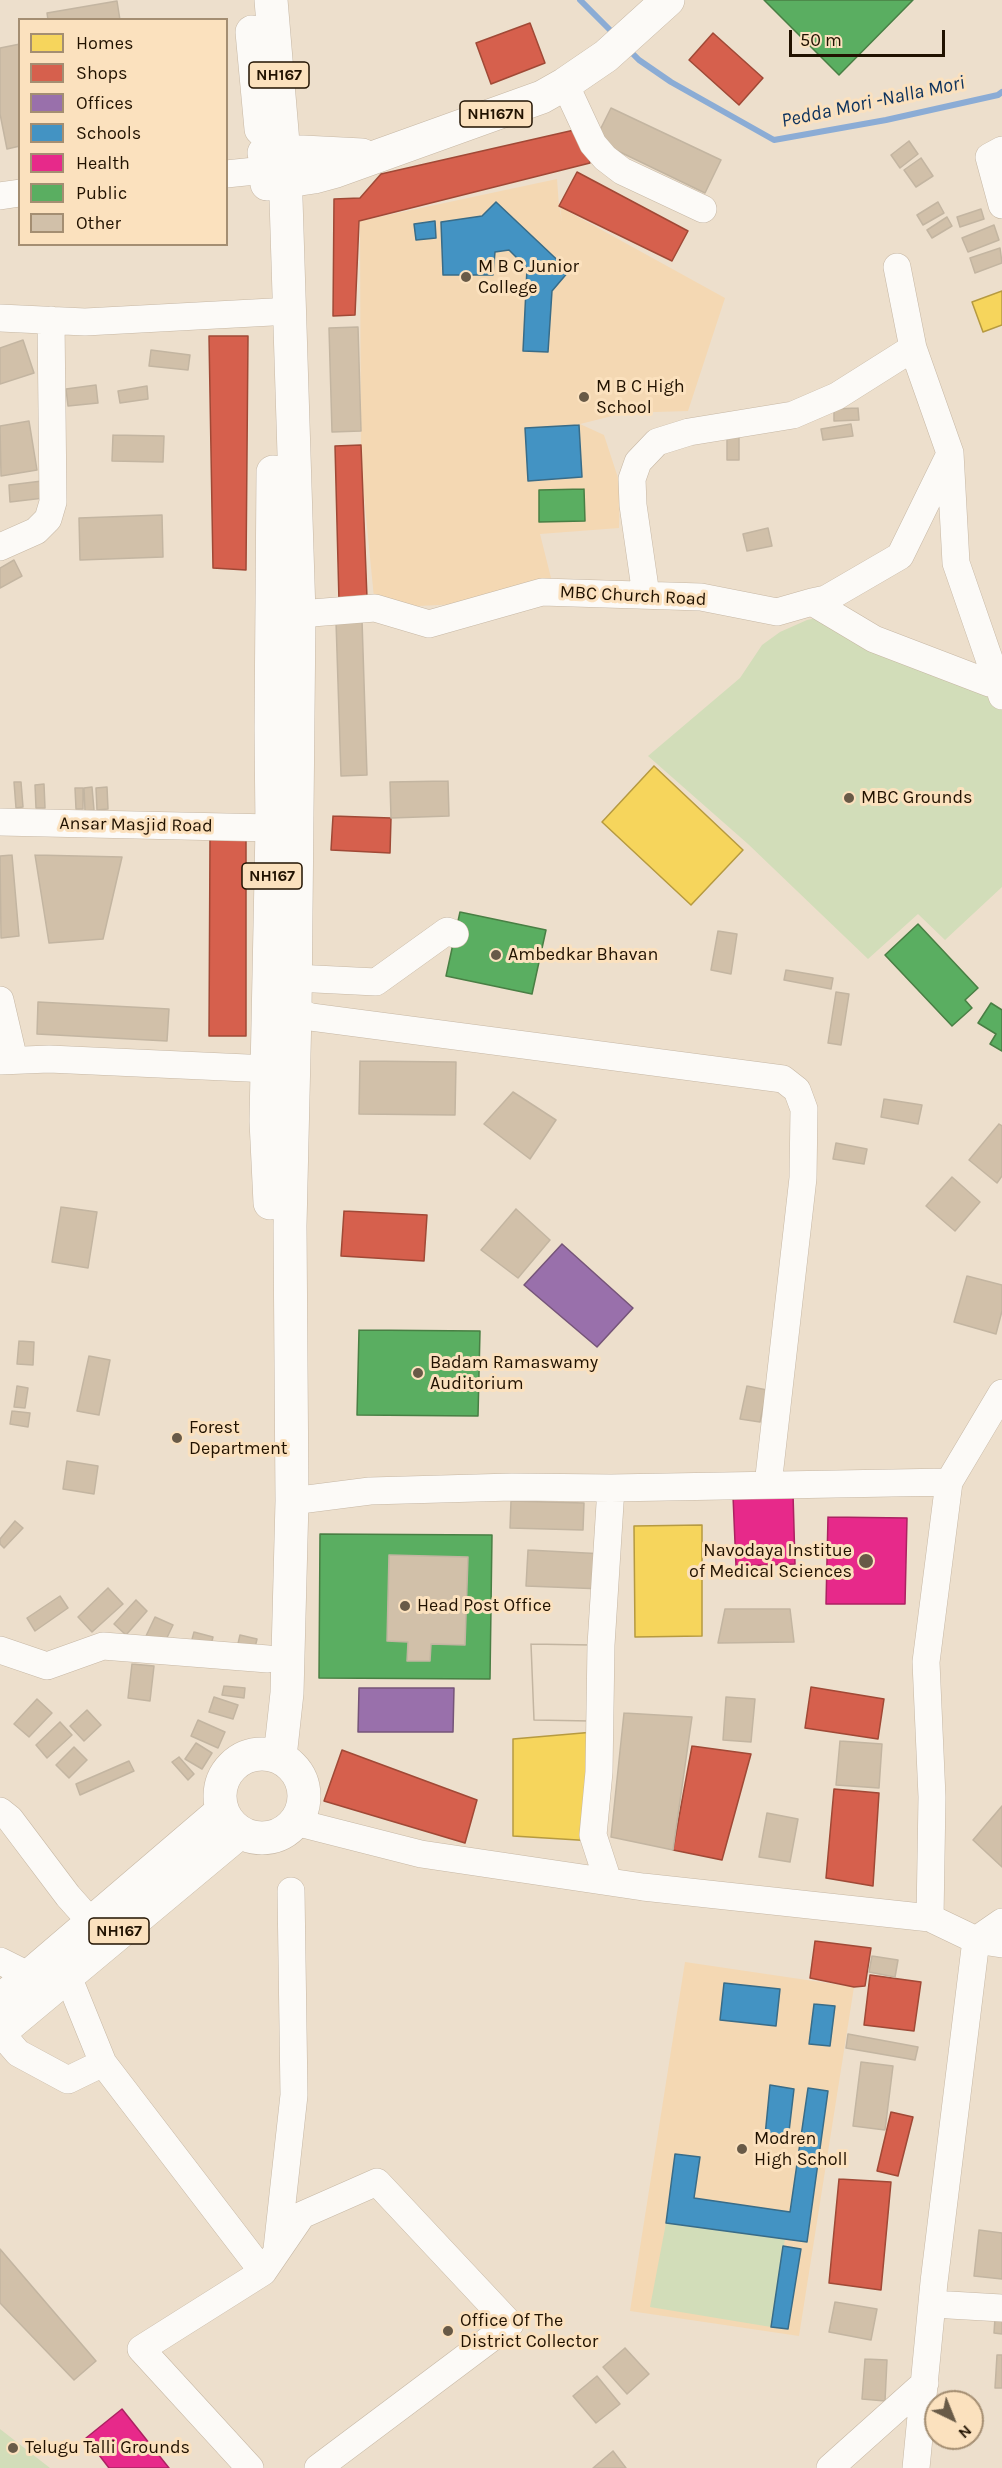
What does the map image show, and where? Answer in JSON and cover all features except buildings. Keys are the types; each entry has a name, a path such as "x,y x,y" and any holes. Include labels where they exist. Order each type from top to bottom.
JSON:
{"highway":[{"name":"NH167","path":"250,0 256,86 273,168 299,614 295,1011 290,1226 292,1501 287,1693 271,1755"},
{"name":"NH167","path":"271,0 272,828 266,1121 271,1252 268,1659 271,1755"},
{"name":"NH167N","path":"273,168 378,156 542,97 606,56 660,8"},
{"path":"271,1755 290,1764 298,1774 303,1786 303,1804 295,1822 286,1830 275,1836 251,1837 231,1822 220,1791 227,1772 243,1759 271,1755"},
{"name":"NH167","path":"0,2001 92,1923 231,1822"},
{"name":"NH167","path":"0,2032 65,1979 231,1822"}],"street":[{"path":"565,84 593,144 605,158 622,171 703,209"},
{"path":"1002,150 989,157 1002,205"},
{"path":"228,174 273,168"},
{"path":"0,196 18,193"},
{"path":"897,267 913,348 950,453 956,563 996,689"},
{"path":"0,318 85,322 272,312"},
{"path":"0,547 36,531 48,519 53,502 51,320"},
{"path":"646,595 633,505 632,479 638,462 657,442 689,432 793,415 837,396 913,348"},
{"name":"MBC Church Road","path":"299,614 375,608 429,624 542,592 701,597 777,612 826,599 900,556 950,453"},
{"path":"812,602 874,639 996,689"},
{"name":"Ansar Masjid Road","path":"0,822 272,828"},
{"path":"295,978 376,982 447,931 455,934"},
{"path":"0,1000 7,1061 50,1059 268,1069"},
{"path":"295,1011 311,1017 783,1079 797,1090 804,1109 802,1178 768,1485"},
{"path":"930,1918 932,1797 926,1662 949,1482 1002,1393"},
{"path":"292,1501 370,1491 949,1482"},
{"path":"608,1881 593,1835 599,1772 601,1645 611,1488"},
{"path":"0,1650 48,1666 103,1646 268,1659"},
{"path":"0,1811 10,1819 68,1896 92,1923"},
{"path":"295,1822 421,1854 608,1881 930,1918 989,1942"},
{"path":"270,2262 294,2095 291,1891"},
{"path":"916,2468 932,2304 989,1942 1002,1922"},
{"path":"0,1961 30,1976"},
{"path":"65,1979 70,1984 103,2063 270,2262"},
{"path":"0,2032 18,2053 68,2080 103,2063"},
{"path":"250,2468 141,2349 270,2262 302,2215 377,2182 510,2324 318,2468"},
{"path":"932,2304 1002,2308"},
{"path":"830,2468 925,2383"}],"shaded area":[{"name":"M B C High School","path":"557,179 559,206 562,222 560,207 725,298 688,411 624,413 580,424 604,435 620,484 619,528 540,534 558,606 482,603 375,608 361,466 360,221"},
{"name":"Modren High Scholl","path":"685,1962 854,1987 799,2336 630,2311"}],"green space":[{"name":"MBC Grounds","path":"830,615 1002,692 1002,887 945,940 918,914 868,959 748,844 648,756 740,678 762,645 780,632 807,620"},
{"path":"666,2223 785,2239 771,2327 650,2307"},
{"name":"Telugu Talli Grounds","path":"0,2429 50,2468 0,2468"}],"waterway":[{"name":"Pedda Mori -Nalla Mori","path":"580,0 614,34"},
{"name":"Pedda Mori -Nalla Mori","path":"627,48 639,60 671,82 774,140 886,120 998,95 1002,92"}],"place":[{"name":"M B C Junior College","path":"466,277"},
{"name":"M B C High School","path":"584,397"},
{"name":"MBC Grounds","path":"849,798"},
{"name":"Ambedkar Bhavan","path":"496,955"},
{"name":"Badam Ramaswamy Auditorium","path":"418,1373"},
{"name":"Forest Department","path":"177,1438"},
{"name":"Navodaya Institue of Medical Sciences","path":"866,1561"},
{"name":"Head Post Office","path":"405,1606"},
{"name":"Modren High Scholl","path":"742,2149"},
{"name":"Office Of The District Collector","path":"448,2331"},
{"name":"Telugu Talli Grounds","path":"13,2448"}]}
